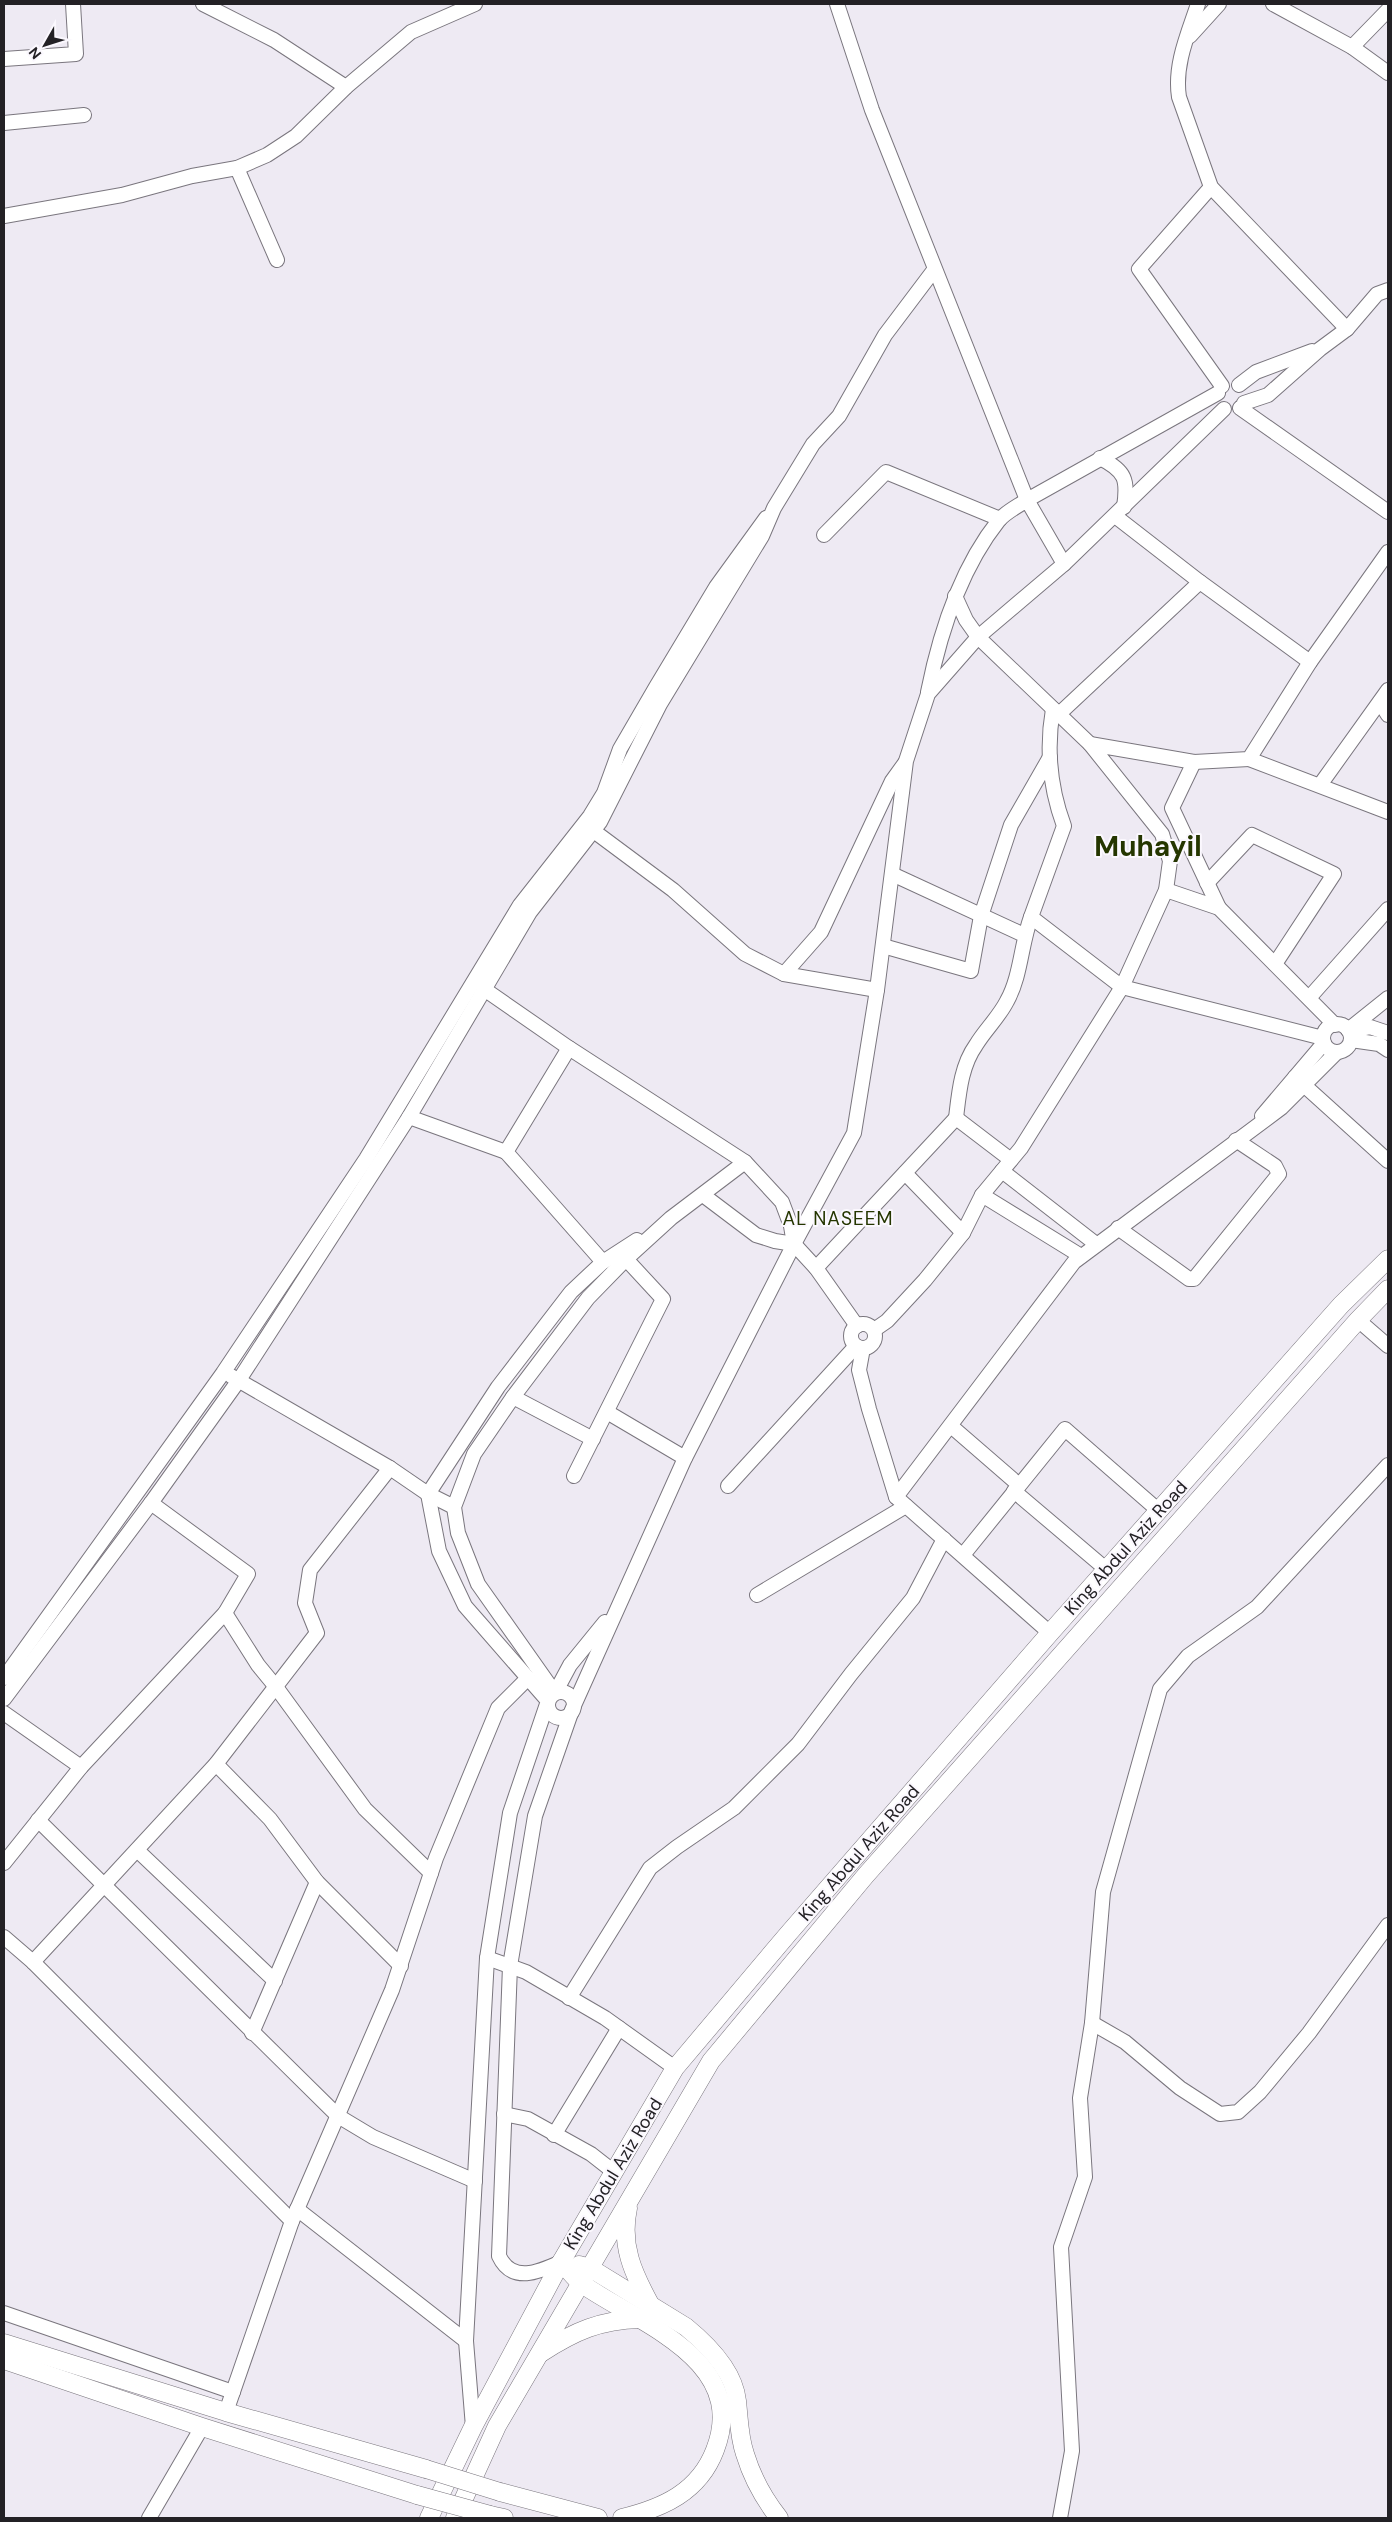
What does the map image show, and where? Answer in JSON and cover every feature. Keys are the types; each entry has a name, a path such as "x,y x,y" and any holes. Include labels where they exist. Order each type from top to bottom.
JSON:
{"main road":[{"name":"King Abdul Aziz Road","path":"429,2518 473,2427 561,2262 675,2068 795,1926 1050,1633 1341,1305 1388,1259"},
{"name":"King Abdul Aziz Road","path":"455,2518 497,2426 711,2061 873,1868 1358,1320 1388,1289"},
{"path":"622,2518 650,2511 671,2502 695,2484 709,2466 717,2444 722,2419 712,2381 700,2362 646,2313 625,2244 625,2222 631,2196"},
{"path":"561,2262 646,2313 700,2339 728,2373 737,2399 738,2421 744,2453 754,2477 779,2518"},
{"path":"539,2354 583,2329 646,2313"},
{"path":"4,2343 226,2412 500,2492 598,2518"},
{"path":"4,2360 202,2428 417,2495 497,2517"}],"street":[{"path":"4,59 76,54 73,4"},
{"path":"203,4 274,40 346,87"},
{"path":"4,216 122,195 192,176 237,168 268,155 296,136 346,87 410,32 475,4"},
{"path":"837,4 872,110 1027,500 1064,564"},
{"path":"1198,4 1178,67 1177,84 1179,97 1211,187 1347,329"},
{"path":"1186,41 1219,4"},
{"path":"1273,4 1352,46 1388,73"},
{"path":"1352,46 1388,10"},
{"path":"4,123 84,115"},
{"path":"237,168 277,260"},
{"path":"1211,187 1139,269 1220,390 1218,402 1224,408 1232,411 1268,395 1320,348 1347,329 1377,294 1388,290"},
{"path":"4,1699 151,1504 239,1380 409,1117 530,912 588,827 762,536 774,508 813,444 838,416 885,335 934,270"},
{"path":"1239,385 1256,372 1320,348"},
{"path":"617,1608 570,1666 552,1697 548,1708 557,1717 563,1717 572,1710 685,1458 794,1244 854,1133 877,990 906,761 928,694 935,661 955,596 1000,519 1027,500 1230,383 1239,385 1245,395 1242,405"},
{"path":"1242,405 1388,512"},
{"path":"928,694 978,637 1064,564 1224,408"},
{"path":"1100,458 1116,467 1126,482 1119,512"},
{"path":"824,535 886,472 1000,519"},
{"path":"1119,512 1200,582 1310,662"},
{"path":"1249,759 1310,662 1388,552"},
{"path":"816,1268 956,1118 961,1079 974,1047 1007,1001 1018,967 1024,936 1064,826 1054,801 1048,738 1056,712 1200,582"},
{"path":"874,1330 886,1321 925,1280 963,1233 982,1195 1021,1148 1122,987 1166,890 1170,861 1162,834 1090,744 978,637 966,620 955,596"},
{"path":"1320,785 1388,690"},
{"path":"1380,702 1388,715"},
{"path":"1090,744 1194,762 1249,759 1388,812"},
{"path":"883,946 971,971 981,916 1011,825 1050,757"},
{"path":"784,974 821,932 892,781 906,761"},
{"path":"757,1595 901,1502 951,1426 1074,1262 1254,1127 1299,1081 1337,1052 1346,1049 1345,1032 1218,908 1172,808 1194,762"},
{"path":"588,827 673,890 745,954 784,974 877,990"},
{"path":"4,1678 224,1373 366,1159 520,904 588,827"},
{"path":"1207,883 1252,835 1334,874 1275,964"},
{"path":"892,874 1024,936"},
{"path":"1166,890 1218,908"},
{"path":"1309,998 1388,909"},
{"path":"1031,917 1122,987 1324,1040 1329,1050 1337,1052"},
{"path":"484,989 569,1048 745,1162 782,1202 791,1226 794,1244 816,1268 858,1326"},
{"path":"1345,1032 1388,998"},
{"path":"1345,1032 1370,1027 1388,1033"},
{"path":"1299,1081 1324,1040 1326,1029 1345,1032 1379,1044 1388,1050"},
{"path":"506,1152 569,1048"},
{"path":"1299,1081 1388,1162"},
{"path":"409,1117 506,1152 603,1262"},
{"path":"956,1118 1011,1160"},
{"path":"1118,1228 1189,1279 1194,1279 1279,1174 1275,1166 1236,1140"},
{"path":"561,2262 539,2272 515,2273 504,2266 499,2256 510,1966 535,1816 574,1704 567,1694 552,1697 528,1678 465,1606 439,1551 428,1494 504,1379 571,1292 603,1262 671,1218 745,1162"},
{"path":"1002,1171 1096,1244"},
{"path":"905,1174 963,1233"},
{"path":"703,1195 756,1235 775,1242 794,1244"},
{"path":"982,1195 1081,1256"},
{"path":"552,1697 478,1584 458,1533 454,1507 474,1454 513,1397 588,1298 626,1259 671,1218"},
{"path":"574,1476 663,1299 626,1259"},
{"path":"1358,1320 1388,1346"},
{"path":"874,1330 867,1325 858,1326 853,1331 852,1337 860,1347 860,1370 869,1409 901,1502 1050,1633"},
{"path":"728,1486 860,1347 869,1347 874,1342 874,1330"},
{"path":"224,1373 390,1468 428,1494 454,1507"},
{"path":"513,1397 593,1439"},
{"path":"607,1412 685,1458"},
{"path":"951,1426 1107,1570"},
{"path":"963,1555 1065,1429 1159,1511"},
{"path":"1060,2518 1072,2451 1061,2247 1085,2177 1080,2098 1092,2022 1103,1892 1160,1689 1188,1656 1257,1607 1388,1465"},
{"path":"33,1962 216,1764 318,1633 305,1603 310,1570 390,1468"},
{"path":"4,1863 81,1767 225,1613 248,1574 151,1504"},
{"path":"569,1998 650,1868 734,1808 798,1744 851,1674 913,1598 944,1539"},
{"path":"225,1613 258,1665 276,1686 366,1809 431,1873"},
{"path":"226,2412 294,2215 392,1990 431,1873 498,1708 528,1678"},
{"path":"473,2427 466,2341 487,1958 510,1813 552,1697"},
{"path":"4,1713 81,1767"},
{"path":"216,1764 270,1819 317,1882 401,1966"},
{"path":"38,1820 338,2116 373,2137 475,2181"},
{"path":"137,1850 275,1981"},
{"path":"252,2033 317,1882"},
{"path":"1092,2022 1125,2042 1180,2088 1220,2114 1238,2112 1260,2092 1309,2033 1388,1925"},
{"path":"4,1937 33,1962 294,2215 466,2341"},
{"path":"487,1958 526,1972 620,2028 675,2068"},
{"path":"554,2135 620,2028"},
{"path":"504,2114 528,2119 591,2154 614,2172"},
{"path":"4,2313 233,2392"},
{"path":"150,2518 202,2428"}],"district":[{"name":"Muhayil","path":"1148,846"},
{"name":"AL NASEEM","path":"838,1218"}]}
